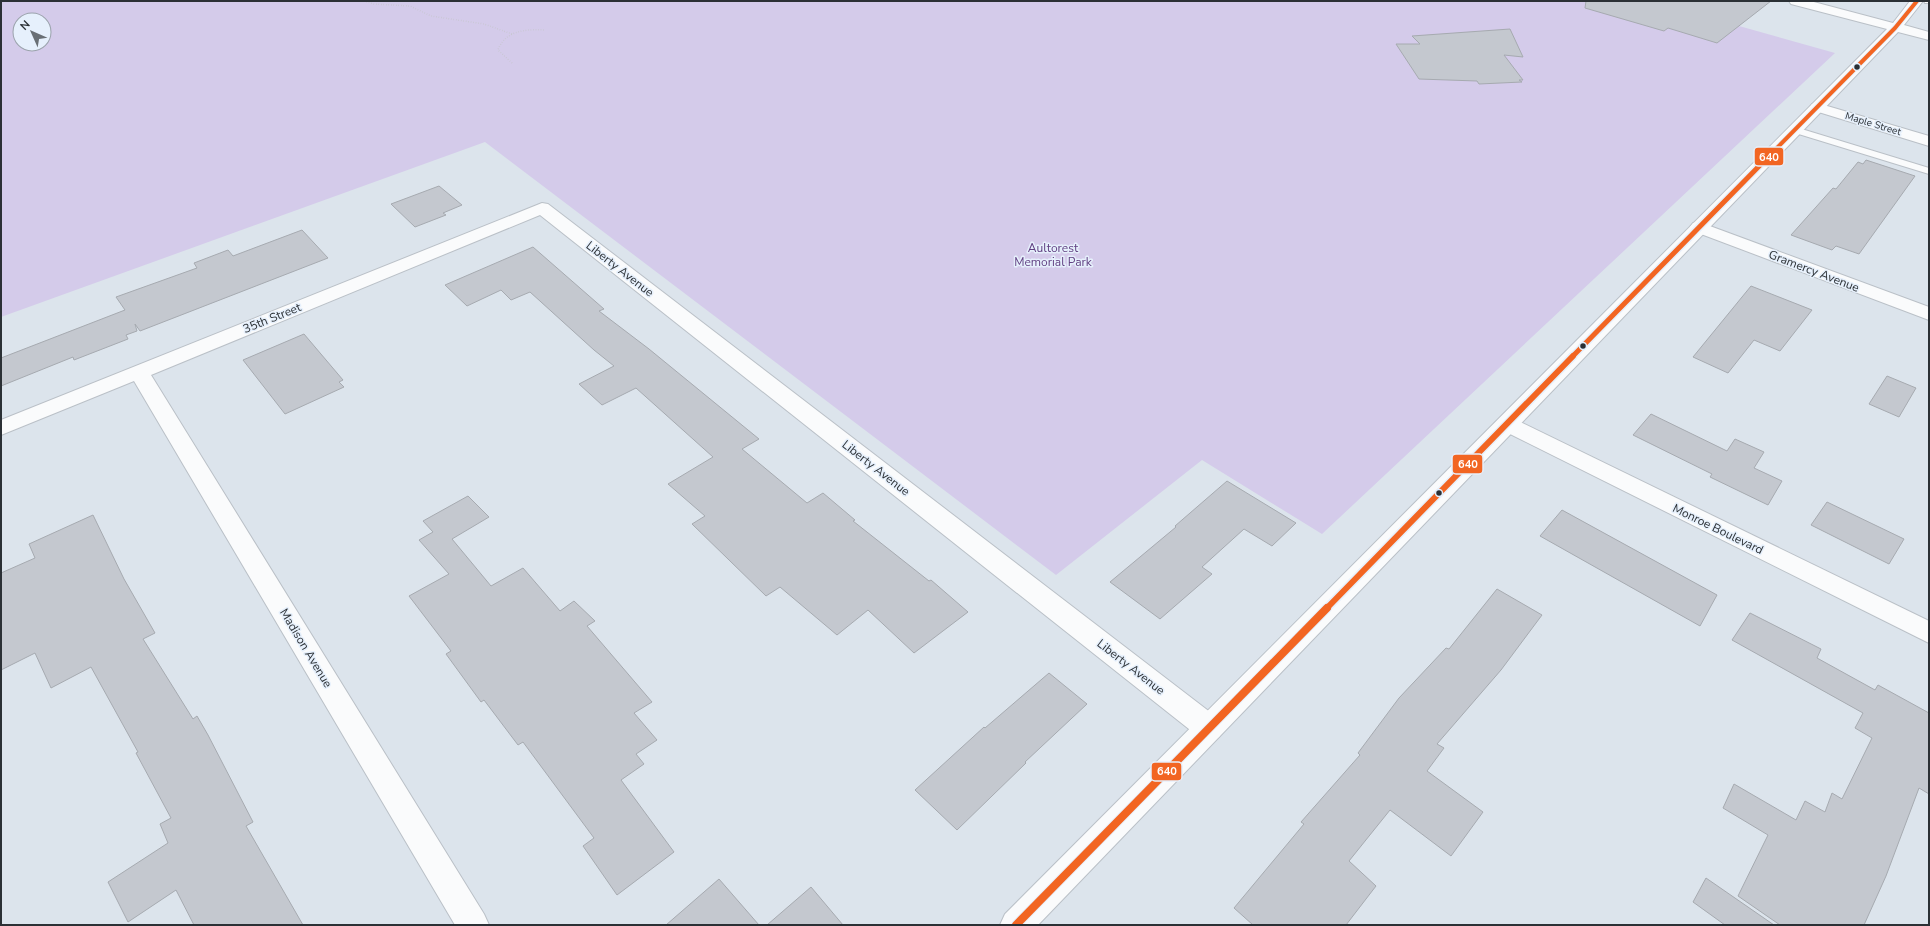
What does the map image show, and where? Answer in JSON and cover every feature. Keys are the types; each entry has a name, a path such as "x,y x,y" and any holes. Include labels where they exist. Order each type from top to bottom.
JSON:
{"street":[{"path":"1795,1 1929,36"},
{"path":"1016,925 1895,28 1917,1"},
{"name":"Maple Street","path":"1817,107 1929,141"},
{"name":"35th Street","path":"1,428 542,208"},
{"name":"Liberty Avenue","path":"542,208 1209,728"},
{"name":"Gramercy Avenue","path":"1699,227 1929,314"},
{"name":"Madison Avenue","path":"139,372 473,925"},
{"name":"Monroe Boulevard","path":"1507,424 1929,633"}],"lane":[{"path":"1794,130 1929,171"}],"path":[{"path":"364,1 374,4 410,6 431,16 484,24 512,34"},
{"path":"512,63 498,50 502,41 512,34 526,30 545,30"}],"green space":[{"name":"Aultorest Memorial Park","path":"1,1 1678,1 1739,26 1835,53 1322,534 1202,460 1056,575 485,142 1,317"}],"building":[{"path":"1586,1 1771,1 1717,43 1668,28 1664,31 1585,8"},
{"path":"1510,29 1523,57 1504,55 1523,80 1519,80 1522,82 1479,84 1477,81 1419,79 1396,44 1420,44 1412,36"},
{"path":"1866,160 1915,176 1859,254 1836,246 1832,250 1791,235 1833,188 1836,189 1858,162 1863,164"},
{"path":"439,186 462,205 443,213 446,215 415,227 391,204"},
{"path":"302,230 328,258 140,331 135,324 137,331 126,335 128,339 74,360 73,357 1,386 1,358 125,310 116,297 197,268 194,263 228,250 233,256"},
{"path":"533,247 604,309 599,311 649,349 759,439 742,449 807,503 823,493 855,520 853,521 929,581 931,580 968,612 914,653 868,610 837,635 780,587 766,596 692,524 705,516 668,484 713,457 636,388 602,405 579,384 614,366 594,350 530,292 511,300 501,290 467,306 445,285"},
{"path":"1751,286 1812,310 1780,351 1754,340 1728,373 1693,357"},
{"path":"304,334 343,380 339,382 344,387 285,414 243,360"},
{"path":"1887,376 1916,388 1899,417 1869,404"},
{"path":"1651,414 1727,451 1735,439 1764,452 1754,468 1782,481 1768,505 1710,477 1712,474 1633,435"},
{"path":"1227,481 1296,523 1272,546 1244,529 1202,567 1212,574 1160,619 1110,582 1176,527 1175,526"},
{"path":"468,496 489,517 452,539 491,586 523,568 560,611 574,601 595,621 587,626 652,702 634,713 657,740 636,754 644,764 621,780 674,852 617,895 583,846 594,838 523,742 518,745 484,700 481,702 446,654 451,651 409,596 449,574 419,540 433,532 423,521"},
{"path":"1827,502 1904,539 1889,564 1811,525"},
{"path":"1562,510 1717,595 1700,626 1540,536"},
{"path":"93,515 124,579 155,633 143,639 193,719 197,716 208,735 253,822 246,826 303,925 194,925 176,890 128,922 108,882 168,843 160,824 171,818 136,753 138,752 91,667 51,688 35,653 1,670 1,573 35,558 29,544"},
{"path":"1497,589 1542,615 1501,670 1437,744 1444,748 1427,771 1483,812 1451,856 1390,810 1349,861 1376,886 1346,925 1253,925 1234,908 1304,824 1301,822 1360,755 1358,753 1399,698 1446,648 1449,649"},
{"path":"1750,613 1821,649 1817,658 1875,690 1878,685 1929,713 1929,794 1919,788 1886,876 1864,925 1780,925 1738,896 1768,835 1723,808 1734,784 1796,820 1805,801 1825,812 1832,793 1842,799 1872,738 1855,728 1863,713 1732,640"},
{"path":"1049,673 1087,704 1025,762 1026,763 957,830 915,790 984,727 985,728"},
{"path":"1706,878 1774,925 1725,925 1693,902"},
{"path":"719,879 759,925 666,925"},
{"path":"811,887 843,925 767,925"}],"transit line":[{"name":"640","path":"1016,925 1895,28 1917,1"}]}
